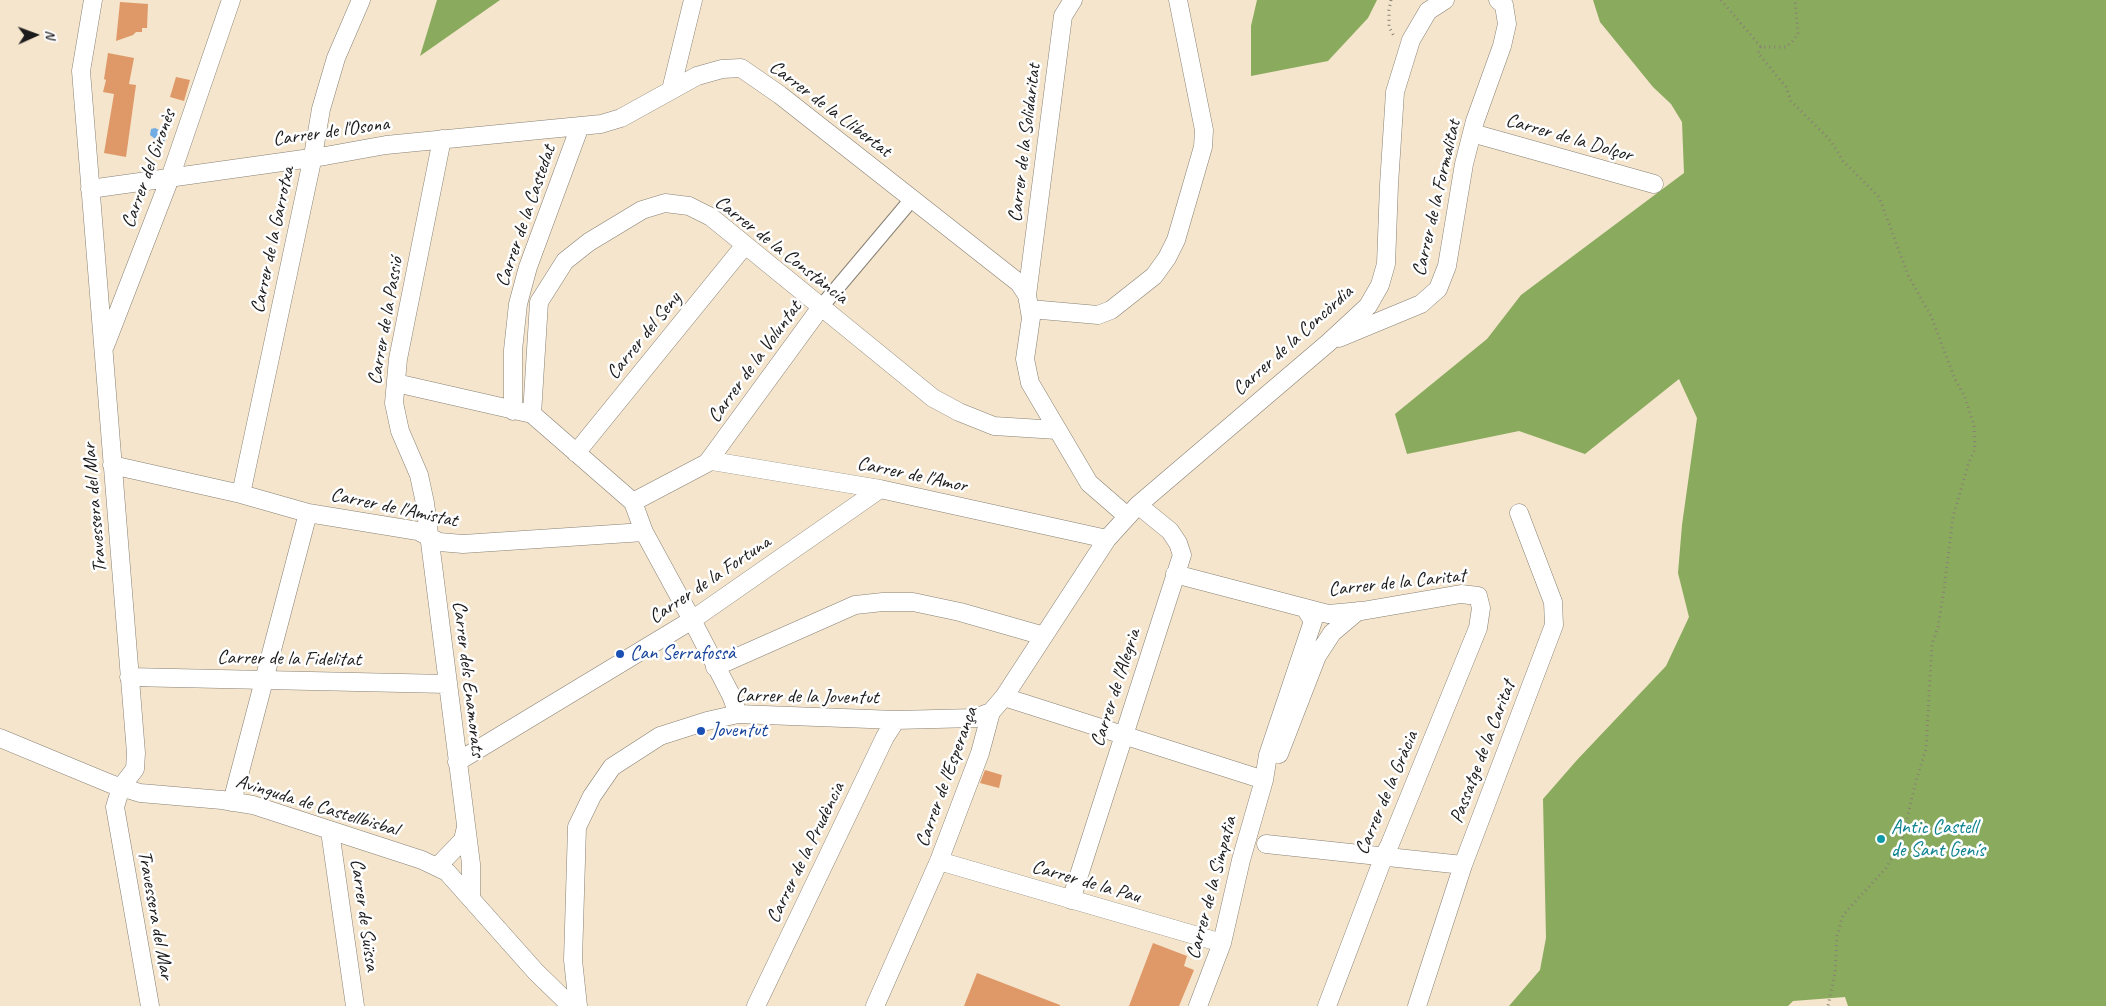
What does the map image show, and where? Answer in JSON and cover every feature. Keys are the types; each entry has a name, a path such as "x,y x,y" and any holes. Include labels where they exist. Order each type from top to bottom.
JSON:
{"street":[{"name":"Travessera del Mar","path":"93,0 81,71 136,753 135,769 122,787 115,807 150,1006"},
{"name":"Carrer del Gironès","path":"103,352 170,178 231,0"},
{"name":"Carrer de la Garrotxa","path":"241,494 321,109 336,58 361,0"},
{"path":"671,90 693,0"},
{"name":"Carrer de la Solidaritat","path":"1057,430 1030,384 1025,359 1031,318 1028,302 1063,16 1073,0"},
{"path":"1028,302 1098,315 1111,310 1154,276 1167,258 1176,240 1203,147 1204,130 1178,0"},
{"name":"Carrer de la Concòrdia","path":"1132,510 1328,343 1368,306 1380,285 1386,264 1395,92 1411,40 1428,11 1446,0"},
{"name":"Carrer de la Formalitat","path":"1328,343 1421,304 1438,289 1447,266 1464,164 1472,133 1502,46 1507,24 1504,5 1498,0"},
{"name":"Carrer de la Llibertat","path":"580,126 601,124 621,118 697,76 722,69 741,68 780,95 1018,283 1028,302"},
{"name":"Carrer de l'Osona","path":"90,190 386,145 580,126"},
{"name":"Carrer de la Castedat","path":"513,411 513,350 518,304 528,267 580,126"},
{"name":"Carrer de la Dolçor","path":"1472,133 1654,184"},
{"name":"Carrer de la Passió","path":"428,536 425,503 418,474 400,431 394,403 398,359 442,139"},
{"name":"Carrer de la Voluntat","path":"633,502 707,463 821,308 912,199"},
{"name":"Carrer de la Constància","path":"532,414 539,302 565,261 589,242 642,210 665,203 689,206 704,214 745,245 933,398 959,412 994,426 1057,430"},
{"name":"Carrer del Seny","path":"576,453 745,245"},
{"path":"396,383 532,414 633,502 644,532 731,695 738,714"},
{"name":"Carrer de l'Alegria","path":"1057,430 1089,483 1170,531 1178,543 1182,555 1071,900"},
{"name":"Carrer de l'Amor","path":"707,463 712,461 880,489 1107,539"},
{"name":"Carrer de l'Amistat","path":"112,465 241,494 308,513 418,531 439,542 463,544 644,532"},
{"name":"Carrer de la Fortuna","path":"457,762 692,620 880,489"},
{"name":"Carrer de l'Esperança","path":"875,1006 939,861 980,753 991,712 1004,697 1107,539 1132,510"},
{"path":"232,802 308,513"},
{"name":"Passatge de la Caritat","path":"1417,1006 1463,865 1554,625 1553,602 1519,514"},
{"name":"Carrer dels Enamorats","path":"428,536 471,864 471,899"},
{"name":"Carrer de la Caritat","path":"1175,574 1328,614 1461,594 1478,596"},
{"name":"Carrer de la Gràcia","path":"1327,1006 1384,856 1478,628 1481,608 1478,596"},
{"path":"715,667 854,605 883,602 913,602 960,612 1044,636"},
{"name":"Carrer de la Simpatia","path":"1198,1006 1222,943 1241,860 1264,780 1268,755 1313,621 1305,608"},
{"name":"Carrer de la Simpatia","path":"1264,780 1281,750 1317,656 1332,633 1358,611"},
{"name":"Carrer de la Fidelitat","path":"129,677 447,684"},
{"path":"1004,697 1264,780"},
{"name":"Carrer de la Joventut","path":"578,1006 573,960 574,870 577,827 592,796 612,768 660,736 707,721 738,714 896,720 975,718 991,712"},
{"name":"Carrer de la Prudència","path":"756,1006 885,737 896,720"},
{"name":"Avinguda de Castellbisbal","path":"0,738 140,793 253,805 422,860 437,867 447,872 536,972 571,1006"},
{"path":"437,867 462,840 466,826"},
{"name":"Carrer de Suïssa","path":"330,831 355,1006"},
{"path":"1266,844 1463,865"},
{"name":"Carrer de la Pau","path":"939,861 1222,943"}],"path":[{"path":"1391,0 1389,27 1405,59"},
{"path":"1721,0 1761,47"},
{"path":"1761,47 1786,46 1798,34 1795,0"},
{"path":"1761,47 1758,53 1786,87 1791,101 1831,141 1843,161 1880,197 1908,275 1931,316 1955,379 1965,397 1974,426 1975,449 1969,462 1953,517 1938,627 1932,644 1926,749 1917,777 1901,843 1886,868 1843,915 1837,936 1835,973 1828,1006"}],"green space":[{"path":"437,0 500,0 420,56"},
{"path":"1257,0 1377,0 1368,18 1328,61 1251,76 1251,26"},
{"path":"1593,0 2106,0 2106,1006 1848,1006 1845,997 1793,1001 1788,1006 1509,1006 1540,970 1546,938 1543,799 1577,760 1666,666 1689,617 1678,573 1682,525 1697,418 1679,379 1585,454 1519,431 1407,454 1395,414 1487,339 1521,295 1684,173 1682,122 1671,104 1653,87 1600,22"}],"water":[{"path":"155,128 167,134 163,145 150,135 151,129"}],"building":[{"path":"120,2 148,4 147,28 142,28 142,32 136,32 133,35 116,41"},
{"path":"108,53 134,58 129,84 136,85 126,157 104,153 114,94 103,92"},
{"path":"176,77 190,80 184,101 170,97"},
{"path":"985,770 1002,775 999,788 980,783"},
{"path":"1153,943 1187,956 1184,966 1194,970 1179,1006 1129,1006"},
{"path":"977,973 1060,1005 1060,1006 964,1006"}],"place":[{"name":"Can Serrafossà","path":"620,654"},
{"name":"Joventut","path":"701,731"},
{"name":"Antic Castell de Sant Genís","path":"1881,839"}]}
